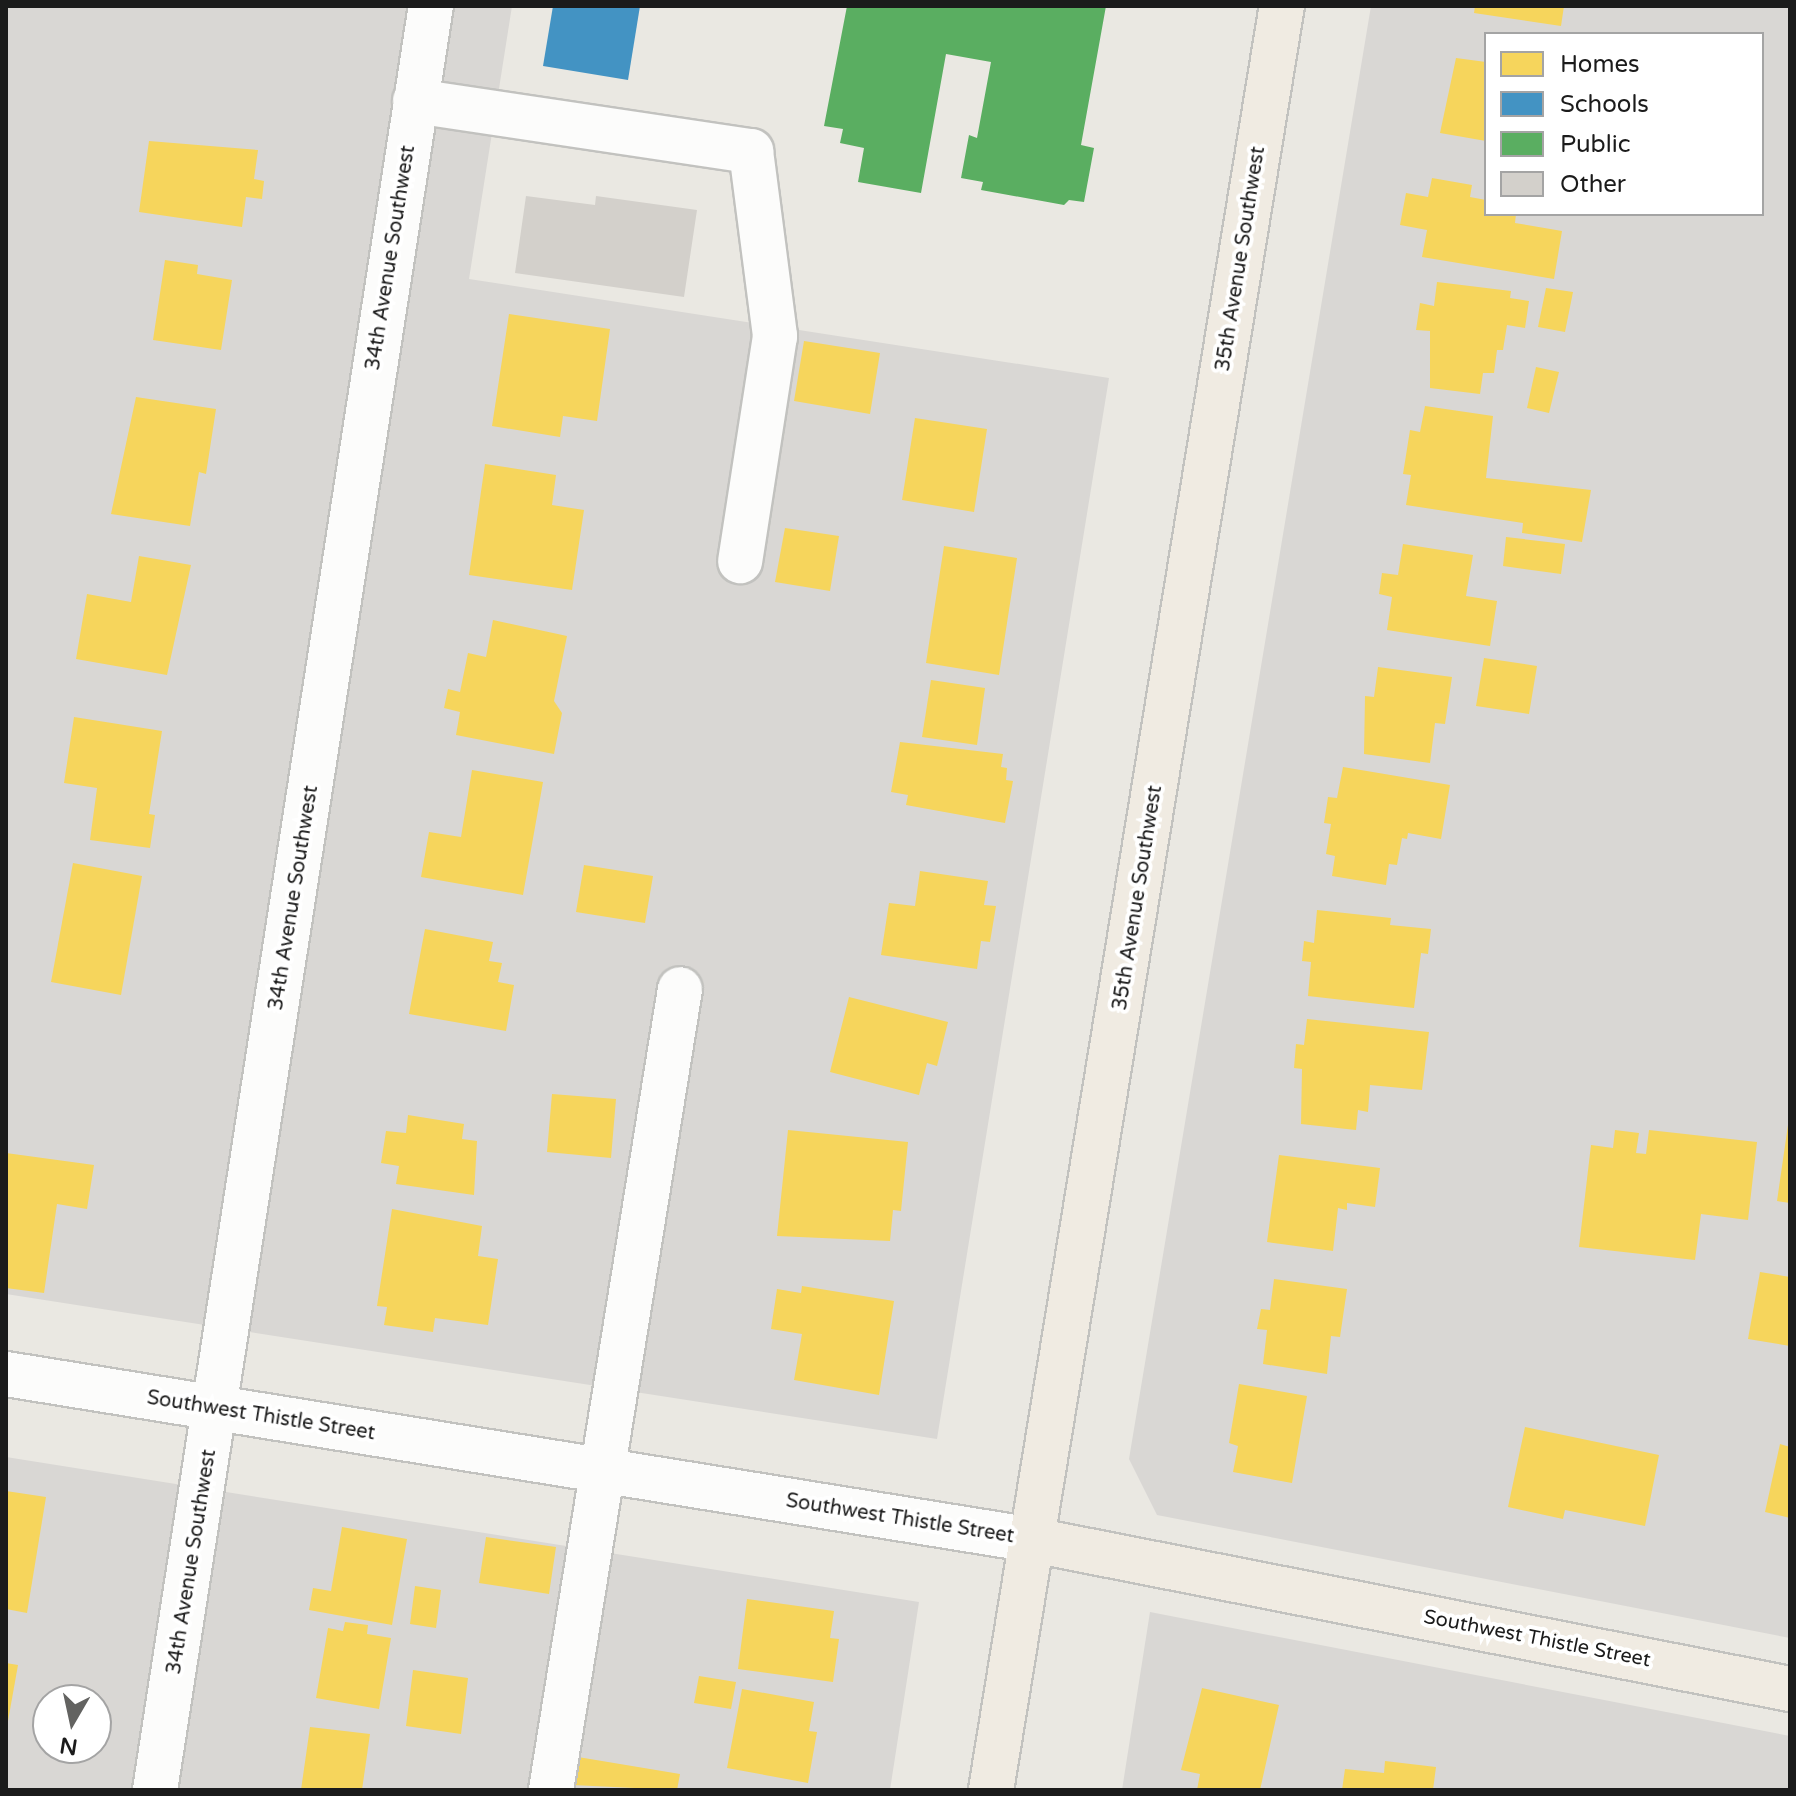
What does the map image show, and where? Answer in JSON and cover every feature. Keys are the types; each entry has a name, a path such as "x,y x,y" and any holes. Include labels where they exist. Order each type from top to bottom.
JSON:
{"main road":[{"name":"35th Avenue Southwest","path":"991,1790 1282,6"},
{"name":"Southwest Thistle Street","path":"1033,1540 1790,1689"}],"street":[{"name":"34th Avenue Southwest","path":"155,1790 217,1409 431,6"},
{"path":"415,101 751,151 775,336 740,561"},
{"path":"551,1790 680,989"},
{"name":"Southwest Thistle Street","path":"6,1374 1033,1540"}],"shaded area":[{"path":"6,6 512,6 469,279 1109,378 937,1439 6,1294"},
{"path":"1371,6 1790,6 1790,1638 1157,1515 1129,1459"},
{"path":"6,1457 919,1602 890,1790 6,1790"},
{"path":"1150,1612 1790,1736 1790,1790 1122,1790"}],"building: Homes":[{"path":"1475,6 1564,6 1561,26 1474,13"},
{"path":"1456,58 1484,62 1484,141 1440,133"},
{"path":"149,141 258,150 254,179 264,181 262,199 246,197 242,227 139,212"},
{"path":"1432,178 1472,185 1470,197 1484,200 1484,216 1516,216 1515,223 1562,231 1554,279 1422,257 1427,230 1400,225 1406,193 1428,197"},
{"path":"165,260 198,265 197,274 232,280 221,350 153,340"},
{"path":"1437,282 1511,291 1510,298 1529,301 1525,328 1507,325 1503,350 1497,350 1494,373 1483,373 1480,394 1430,388 1430,331 1416,330 1420,303 1434,306"},
{"path":"1546,288 1573,292 1565,332 1538,327"},
{"path":"509,314 610,329 597,421 563,416 560,437 492,426"},
{"path":"804,341 880,353 870,414 794,401"},
{"path":"1536,367 1559,372 1549,413 1527,408"},
{"path":"136,397 216,409 206,474 199,472 190,526 111,514"},
{"path":"1425,406 1493,416 1486,478 1591,490 1582,542 1522,533 1523,523 1406,505 1411,475 1403,474 1410,430 1420,432"},
{"path":"915,418 987,429 974,512 902,500"},
{"path":"485,464 556,475 552,505 584,510 572,590 469,575"},
{"path":"785,528 839,536 830,591 775,582"},
{"path":"1506,537 1565,544 1561,574 1503,566"},
{"path":"1403,544 1473,555 1466,596 1497,601 1490,646 1387,630 1392,597 1379,594 1382,573 1398,575"},
{"path":"944,546 1017,558 999,675 926,663"},
{"path":"139,556 191,565 167,675 76,659 87,594 131,602"},
{"path":"493,620 567,636 554,701 562,713 554,754 456,735 460,712 444,708 448,689 460,692 468,653 486,657"},
{"path":"1484,658 1537,666 1529,714 1476,706"},
{"path":"1378,667 1452,677 1445,724 1435,723 1430,763 1364,754 1365,696 1374,697"},
{"path":"931,680 985,688 977,745 922,737"},
{"path":"74,717 162,731 149,814 155,815 150,848 90,840 97,788 64,783"},
{"path":"900,742 1003,754 1001,767 1007,768 1006,780 1013,781 1005,823 906,805 908,795 891,792"},
{"path":"1343,767 1450,785 1441,839 1408,833 1407,839 1402,838 1397,865 1389,864 1386,885 1332,876 1335,856 1326,854 1331,824 1324,823 1328,797 1337,798"},
{"path":"472,770 543,782 523,895 421,877 429,832 461,837"},
{"path":"73,863 142,876 121,995 51,982"},
{"path":"584,865 653,876 645,923 576,912"},
{"path":"920,871 988,881 984,905 996,906 990,942 981,941 977,969 881,955 889,903 915,906"},
{"path":"1317,910 1391,918 1390,925 1431,929 1428,954 1421,953 1414,1008 1308,996 1311,962 1302,961 1304,941 1314,943"},
{"path":"425,929 493,942 489,961 502,963 498,982 514,985 506,1031 409,1014"},
{"path":"849,997 948,1022 937,1066 927,1063 919,1095 830,1072"},
{"path":"1307,1019 1429,1032 1422,1090 1370,1085 1368,1112 1358,1110 1356,1130 1301,1124 1302,1069 1294,1068 1296,1044 1304,1045"},
{"path":"552,1094 616,1099 611,1158 547,1152"},
{"path":"408,1115 464,1124 462,1139 477,1141 474,1195 396,1184 399,1166 381,1163 386,1131 406,1133"},
{"path":"1790,1125 1790,1203 1777,1201"},
{"path":"788,1130 908,1142 901,1211 893,1210 890,1241 777,1236"},
{"path":"1615,1130 1639,1133 1636,1153 1646,1154 1649,1130 1757,1142 1748,1220 1701,1214 1695,1260 1579,1247 1591,1145 1613,1148"},
{"path":"6,1153 94,1165 87,1209 57,1204 44,1293 6,1288"},
{"path":"1279,1155 1380,1168 1375,1207 1347,1203 1347,1210 1338,1208 1333,1251 1267,1242"},
{"path":"392,1209 482,1226 478,1256 498,1259 488,1325 435,1318 433,1332 384,1325 387,1307 377,1306"},
{"path":"1760,1272 1790,1277 1790,1346 1748,1339"},
{"path":"1274,1279 1347,1289 1340,1337 1331,1336 1327,1374 1263,1364 1267,1330 1257,1329 1261,1309 1270,1310"},
{"path":"802,1286 894,1301 879,1395 794,1380 802,1334 771,1329 777,1289 801,1293"},
{"path":"1239,1384 1307,1396 1292,1483 1233,1472 1238,1446 1229,1443"},
{"path":"1525,1427 1659,1455 1645,1526 1565,1510 1563,1519 1508,1507"},
{"path":"1780,1444 1790,1447 1790,1518 1765,1512"},
{"path":"6,1491 46,1497 27,1613 6,1609"},
{"path":"342,1527 407,1539 392,1625 309,1610 313,1588 331,1591"},
{"path":"486,1537 556,1547 549,1594 479,1583"},
{"path":"415,1586 441,1590 436,1628 410,1624"},
{"path":"747,1599 834,1611 830,1638 839,1639 833,1682 738,1669"},
{"path":"345,1622 368,1625 367,1634 391,1638 379,1709 316,1698 328,1628 343,1631"},
{"path":"6,1663 18,1665 8,1721 6,1721"},
{"path":"413,1670 468,1678 461,1734 406,1726"},
{"path":"699,1676 736,1682 731,1709 694,1703"},
{"path":"1202,1688 1279,1705 1260,1790 1197,1790 1200,1774 1181,1770"},
{"path":"742,1689 814,1702 809,1731 817,1732 808,1783 727,1768"},
{"path":"310,1727 370,1734 362,1790 301,1790"},
{"path":"578,1757 680,1774 677,1790 572,1785"},
{"path":"1385,1761 1436,1767 1433,1790 1342,1790 1345,1769 1384,1773"}],"building: Schools":[{"path":"553,6 640,6 628,80 543,66"}],"building: Public":[{"path":"847,6 1106,6 1081,145 1094,148 1084,202 1069,200 1064,205 981,190 983,182 961,178 969,135 977,138 991,62 946,54 921,193 858,182 864,148 840,143 843,129 824,126"}],"building: Other":[{"path":"526,196 595,205 596,196 697,210 684,297 515,273"}]}
